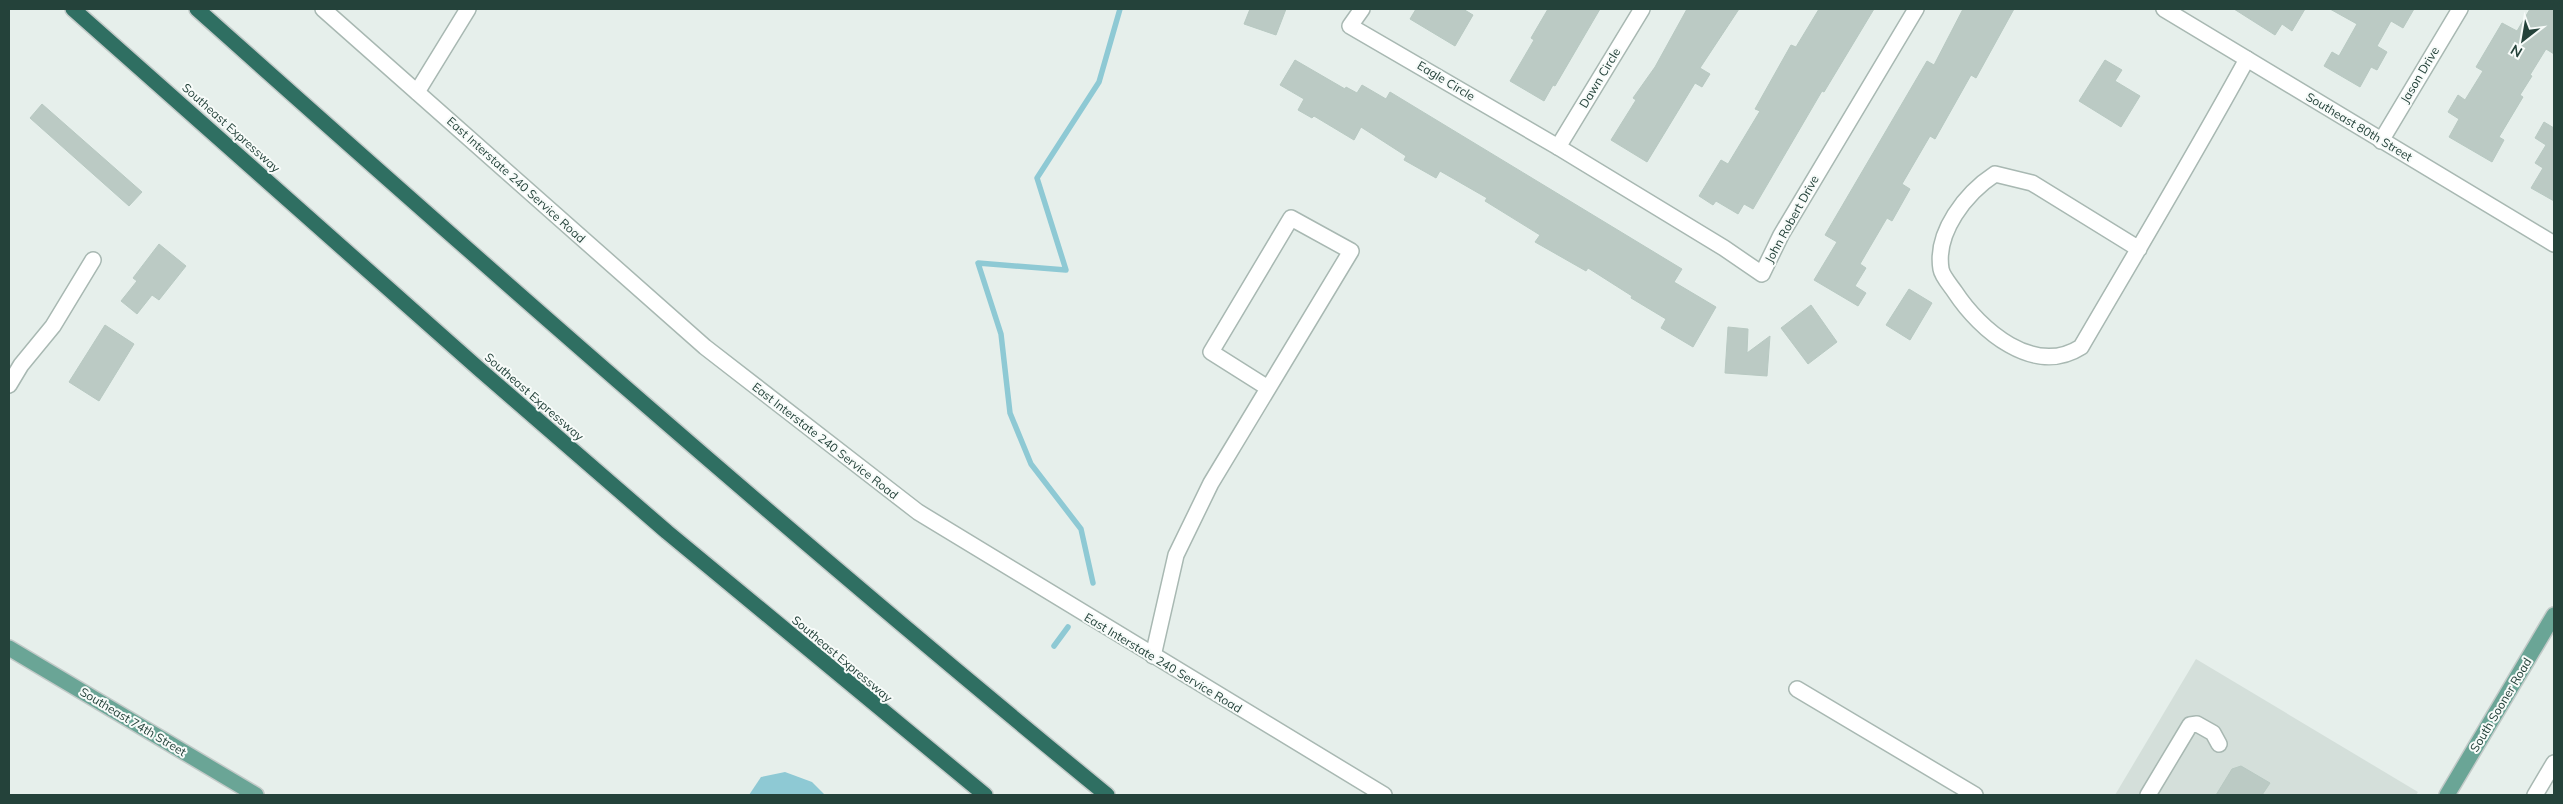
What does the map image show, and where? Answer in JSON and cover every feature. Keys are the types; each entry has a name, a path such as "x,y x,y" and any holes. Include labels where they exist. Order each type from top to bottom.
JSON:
{"highway":[{"name":"Southeast Expressway","path":"73,9 479,369 660,526 985,795"},
{"path":"197,9 606,372 847,578 1107,795"}],"main road":[{"name":"South Sooner Road","path":"2447,795 2554,615"},
{"name":"Southeast 74th Street","path":"9,648 256,795"}],"street":[{"name":"East Interstate 240 Service Road","path":"323,9 705,348 918,512 1384,795"},
{"path":"417,92 468,9"},
{"name":"Eagle Circle","path":"1362,9 1350,26 1558,147"},
{"name":"Dawn Circle","path":"1558,147 1642,9"},
{"name":"John Robert Drive","path":"1558,147 1724,248 1762,274 1781,235 1916,9"},
{"name":"Southeast 80th Street","path":"2164,9 2184,14 2247,59 2554,244"},
{"name":"Jason Drive","path":"2381,140 2460,9"},
{"path":"2138,249 2032,183 1996,174 1981,184 1970,196 1943,236 1941,270 1959,299 1991,334 2034,356 2053,357 2069,354 2081,346 2138,249 2247,59"},
{"path":"1153,656 1176,555 1211,482 1268,388 1351,250 1291,218 1211,352 1268,388"},
{"path":"9,385 21,365 54,326 93,260"},
{"path":"1797,689 1975,795"},
{"path":"2148,795 2190,725 2197,724 2213,733 2219,744"},
{"path":"2535,795 2554,763"}],"shaded area":[{"path":"2196,659 2418,792 2416,795 2115,795"}],"water":[{"path":"785,772 812,782 825,795 749,795 761,777"}],"building":[{"path":"1250,9 1286,9 1276,35 1244,24"},
{"path":"1416,9 1463,9 1473,15 1455,46 1410,19"},
{"path":"1548,9 1600,9 1555,86 1553,85 1544,101 1510,81 1534,40 1531,38"},
{"path":"1687,9 1739,9 1700,68 1710,74 1702,87 1695,83 1647,162 1611,140 1636,100 1633,98 1655,67"},
{"path":"1819,9 1874,9 1824,92 1822,91 1753,209 1744,204 1738,214 1716,201 1713,205 1699,196 1721,160 1728,164 1760,111 1755,109 1791,45 1796,47"},
{"path":"1963,9 2014,9 1976,78 1971,75 1935,139 1930,136 1902,184 1910,189 1892,221 1887,218 1860,264 1866,268 1855,286 1866,293 1858,306 1814,280 1837,242 1825,235 1927,61 1934,65"},
{"path":"2234,9 2305,9 2292,31 2282,24 2275,35"},
{"path":"2330,9 2414,9 2403,28 2391,21 2377,46 2387,52 2377,70 2371,67 2360,87 2324,66 2332,52 2339,56 2357,24"},
{"path":"2530,9 2554,9 2554,54 2546,49 2530,75 2532,76 2520,95 2523,97 2499,137 2504,140 2492,162 2449,137 2459,119 2448,112 2458,95 2465,100 2483,71 2476,67 2502,23 2517,31"},
{"path":"1295,60 1345,89 1346,87 1357,93 1362,85 1386,99 1390,92 1682,269 1674,282 1716,307 1693,347 1661,328 1666,319 1631,298 1632,296 1588,268 1586,271 1535,242 1540,235 1485,201 1487,198 1440,171 1436,178 1404,160 1406,156 1361,127 1354,140 1314,116 1312,118 1298,110 1304,99 1280,85"},
{"path":"2105,60 2122,70 2115,81 2140,96 2121,127 2079,101"},
{"path":"42,104 142,192 129,206 30,118"},
{"path":"2544,122 2554,128 2554,201 2531,188 2543,168 2535,163 2546,145 2535,138"},
{"path":"159,244 186,266 159,300 152,295 137,314 121,301 137,281 133,278"},
{"path":"1909,289 1932,303 1910,340 1886,325"},
{"path":"1811,305 1837,342 1808,364 1781,328"},
{"path":"105,325 134,344 99,401 69,382"},
{"path":"1728,327 1748,329 1747,353 1770,336 1767,376 1725,373"},
{"path":"2241,766 2270,783 2262,795 2216,795 2232,769"}],"waterway":[{"path":"1093,583 1081,529 1031,464 1010,413 1001,334 978,263 1066,270 1037,178 1099,82 1120,9"},
{"path":"1054,646 1068,627"}]}
